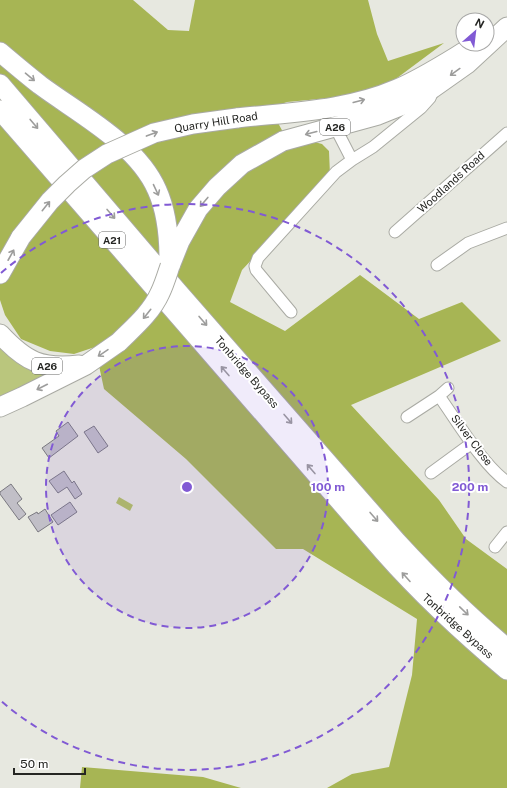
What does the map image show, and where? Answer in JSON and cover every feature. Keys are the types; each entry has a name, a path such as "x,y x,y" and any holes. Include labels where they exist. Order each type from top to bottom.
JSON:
{"highway":[{"name":"A26","path":"495,34 506,28"},
{"name":"A26","path":"0,407 86,365 120,342 152,307 160,293 170,266 174,238 217,187 242,164 283,141 378,116 404,105 433,88 467,64 506,28"},
{"path":"0,52 101,129 135,157 157,190 174,238"},
{"name":"Quarry Hill Road","path":"0,274 21,237 50,201 84,169 107,154 154,132 193,124 237,118 329,109 361,101 396,89 464,52"},
{"name":"Tonbridge Bypass","path":"0,84 177,291 397,542 431,579 507,648"},
{"name":"Tonbridge Bypass","path":"0,110 191,332 389,558 418,590 457,627 507,670"},
{"name":"A26","path":"0,324 13,348 30,360 41,365 55,367 86,365"},
{"path":"0,334 13,348"}],"street":[{"path":"291,312 256,270 255,266 258,258 336,172 373,147 421,108 430,98 433,88"},
{"path":"329,109 334,127 352,160"},
{"name":"Woodlands Road","path":"395,232 507,133"},
{"path":"437,265 468,243 507,228"},
{"path":"407,416 439,396 448,388"},
{"name":"Silver Close","path":"439,396 472,443 489,464 507,482"},
{"path":"431,473 472,443"},
{"path":"496,547 507,532"}],"shaded area":[{"path":"0,0 133,0 168,30 189,31 195,0 368,0 377,34 388,61 444,43 393,81 362,95 287,102 270,108 284,134 322,144 329,151 330,175 242,270 230,302 285,331 360,275 419,319 462,302 501,341 351,405 439,500 466,539 507,569 507,788 327,788 352,774 389,767 412,675 417,619 303,549 276,549 186,459 104,389 95,347 74,354 50,351 21,339 5,315 0,300"},
{"path":"0,342 57,370 0,399"},
{"path":"119,497 133,505 130,511 116,503"},
{"path":"82,767 203,777 241,788 80,788"}],"building":[{"path":"68,422 78,436 49,458 42,448 59,436 56,431"},
{"path":"94,426 108,446 98,453 84,432"},
{"path":"64,471 72,483 74,481 82,494 75,499 67,487 58,493 49,481"},
{"path":"11,484 22,499 17,503 26,514 19,520 0,494 0,492"},
{"path":"70,502 77,512 58,525 51,515"},
{"path":"45,509 53,522 38,532 28,517 37,512 38,514"}]}
